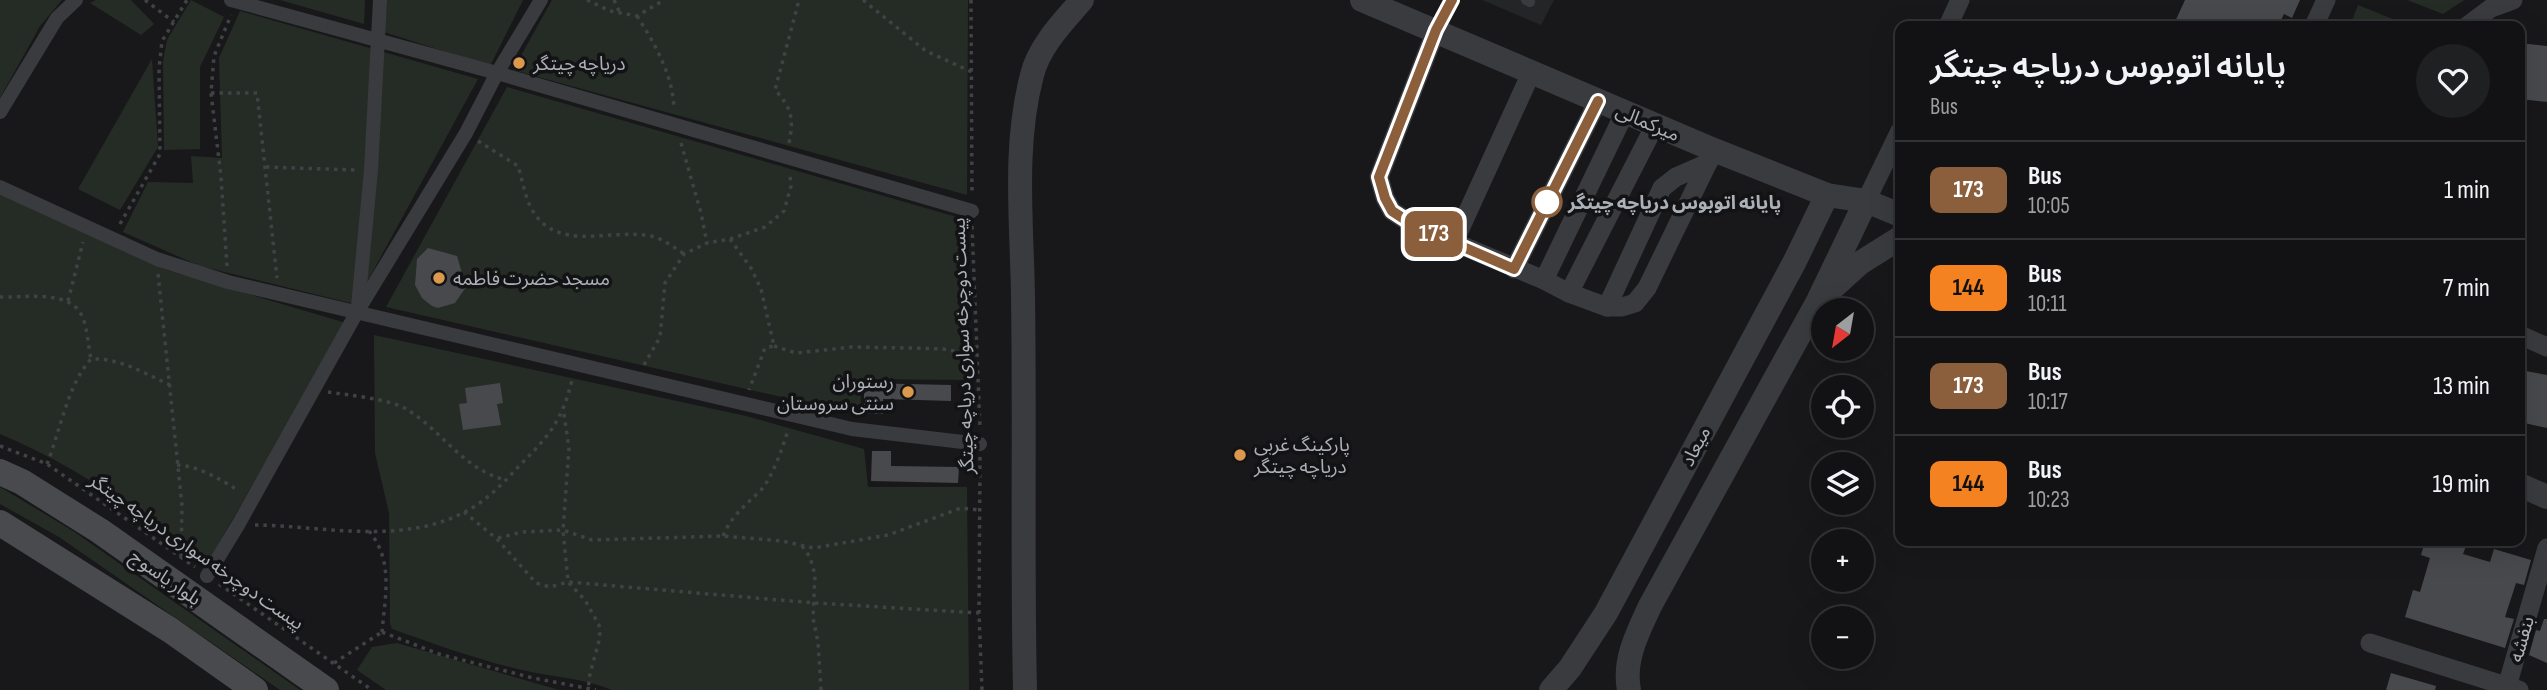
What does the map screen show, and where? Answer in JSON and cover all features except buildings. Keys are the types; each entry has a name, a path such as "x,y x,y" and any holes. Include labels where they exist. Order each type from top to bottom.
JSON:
{"main road":[{"name":"بلوار یاسوج","path":"0,472 22,482 100,531 326,690"},
{"path":"0,523 170,630 255,690"}],"street":[{"path":"0,112 57,18 76,0"},
{"path":"357,312 371,170 380,0"},
{"path":"207,576 357,312 466,134 497,73 541,0"},
{"path":"1025,690 1023,296 1019,186 1024,111 1032,71 1047,43 1082,0"},
{"name":"میرکمالی","path":"1362,0 1654,125 1711,157 1827,195 1866,201 1895,213"},
{"path":"1955,21 1960,0"},
{"path":"2316,21 2326,0"},
{"path":"2474,21 2491,8 2513,0"},
{"path":"234,1 497,73 972,211"},
{"path":"1436,30 1379,177 1392,211 1415,226 1569,293 1607,307 1622,307 1635,303 1647,288 1711,157"},
{"path":"1454,242 1532,71"},
{"path":"1514,269 1598,101"},
{"path":"1544,280 1625,112"},
{"path":"1569,293 1654,125"},
{"path":"1866,201 1895,141"},
{"path":"1607,307 1662,188 1711,157"},
{"path":"0,187 157,259 228,282 852,429 980,444"},
{"name":"میعاد","path":"1550,690 1570,668 1606,613 1795,261 1827,195"},
{"name":"میعاد","path":"1819,298 1866,201"},
{"path":"1821,298 1860,262 1895,241"},
{"path":"1795,261 1809,262 1820,267 1824,278 1819,298"},
{"name":"میعاد","path":"1629,690 1628,665 1634,640 1650,606 1811,314"},
{"path":"2525,337 2547,347"},
{"path":"2525,487 2547,498"},
{"name":"بنفشه","path":"2510,689 2546,557"},
{"path":"2370,643 2510,689"}],"lane":[{"path":"1436,30 1452,0"}],"path":[{"path":"145,0 174,22"},
{"path":"113,239 127,209 160,154 159,69 162,41 187,0"},
{"path":"587,0 637,16 664,0"},
{"path":"614,0 619,12"},
{"path":"634,377 649,360 660,337 665,283 684,254 707,243 730,239 765,227 784,211 791,186 787,156 791,134 789,104 775,90 799,0"},
{"path":"863,0 926,51 972,72"},
{"name":"پیست دوچرخه سواری دریاچه چیتگر","path":"971,0 972,211 980,444 979,613 982,690"},
{"path":"228,282 221,177 211,93 214,56 234,1"},
{"path":"211,93 257,93 266,167 270,234 279,294"},
{"path":"466,134 518,166 530,205 539,220 553,232 576,237 618,234 652,236 671,244 684,254"},
{"path":"266,167 371,170"},
{"path":"68,301 87,227"},
{"path":"730,239 751,268 761,289 774,346"},
{"path":"157,259 182,506 181,558"},
{"path":"0,297 53,298 68,301 82,316 91,359"},
{"path":"748,404 747,393 756,373 757,363 765,348 774,346 796,353 852,347 943,349 977,355"},
{"path":"47,464 73,387 80,371 91,359 107,358 126,364 170,385"},
{"path":"576,364 564,411 569,449 564,530 568,582 585,600 599,625 600,637 590,674 589,689"},
{"path":"314,391 361,396 406,408 444,438 471,465 487,475 505,480"},
{"path":"238,525 404,531 447,520 482,502 532,453 564,411"},
{"path":"723,536 740,508 761,490 769,478 783,446 791,415"},
{"name":"پیست دوچرخه سواری دریاچه چیتگر","path":"0,446 47,464 372,690"},
{"path":"177,465 208,473 252,499"},
{"path":"497,539 522,532 564,530 592,540 723,536 782,541 814,548 871,540 961,508 979,510"},
{"path":"464,512 497,539 536,583 550,587 568,582 815,603 979,613"},
{"path":"333,663 382,632 388,593 386,573 382,552 369,531"},
{"path":"800,545 810,556 815,575 813,618 818,642 821,690"},
{"path":"382,632 439,654 533,678 596,690"}],"shaded area":[{"path":"0,0 62,0 40,26 0,98"},
{"path":"96,0 131,0 154,24 141,35 90,3"},
{"path":"191,0 224,17 200,67 200,149 164,150 163,61 167,40"},
{"path":"280,0 365,0 364,24"},
{"path":"383,0 523,0 490,66 381,31"},
{"path":"552,0 968,0 967,195 513,70"},
{"path":"1482,0 1554,0 1541,25"},
{"path":"2407,0 2464,0 2443,14"},
{"path":"2358,5 2398,21 2352,21"},
{"path":"240,11 478,79 355,304 200,266 123,232 148,182 193,183 191,156 222,158 219,58"},
{"path":"152,59 158,147 120,210 78,189"},
{"path":"507,87 967,220 969,380 860,379 861,415 386,307"},
{"path":"0,194 167,270 346,323 209,560 82,475 0,434"},
{"path":"374,335 746,416 864,449 868,487 967,487 969,690 612,690 489,661 392,629 389,513 375,453"},
{"path":"0,487 73,531 300,690 280,690 59,537 0,504"},
{"path":"397,643 559,690 386,690 357,670 372,647"}],"bus line":[{"name":"173","path":"1452,0 1436,30 1379,177 1392,211 1415,226 1514,269 1598,101"}],"place":[{"name":"دریاچه چیتگر","path":"519,63"},
{"name":"پایانه اتوبوس دریاچه چیتگر","path":"1547,202"},
{"name":"مسجد حضرت فاطمه","path":"439,278"},
{"name":"رستوران سنتی سروستان","path":"908,392"},
{"name":"پارکینگ غربی دریاچه چیتگر","path":"1240,455"}]}
